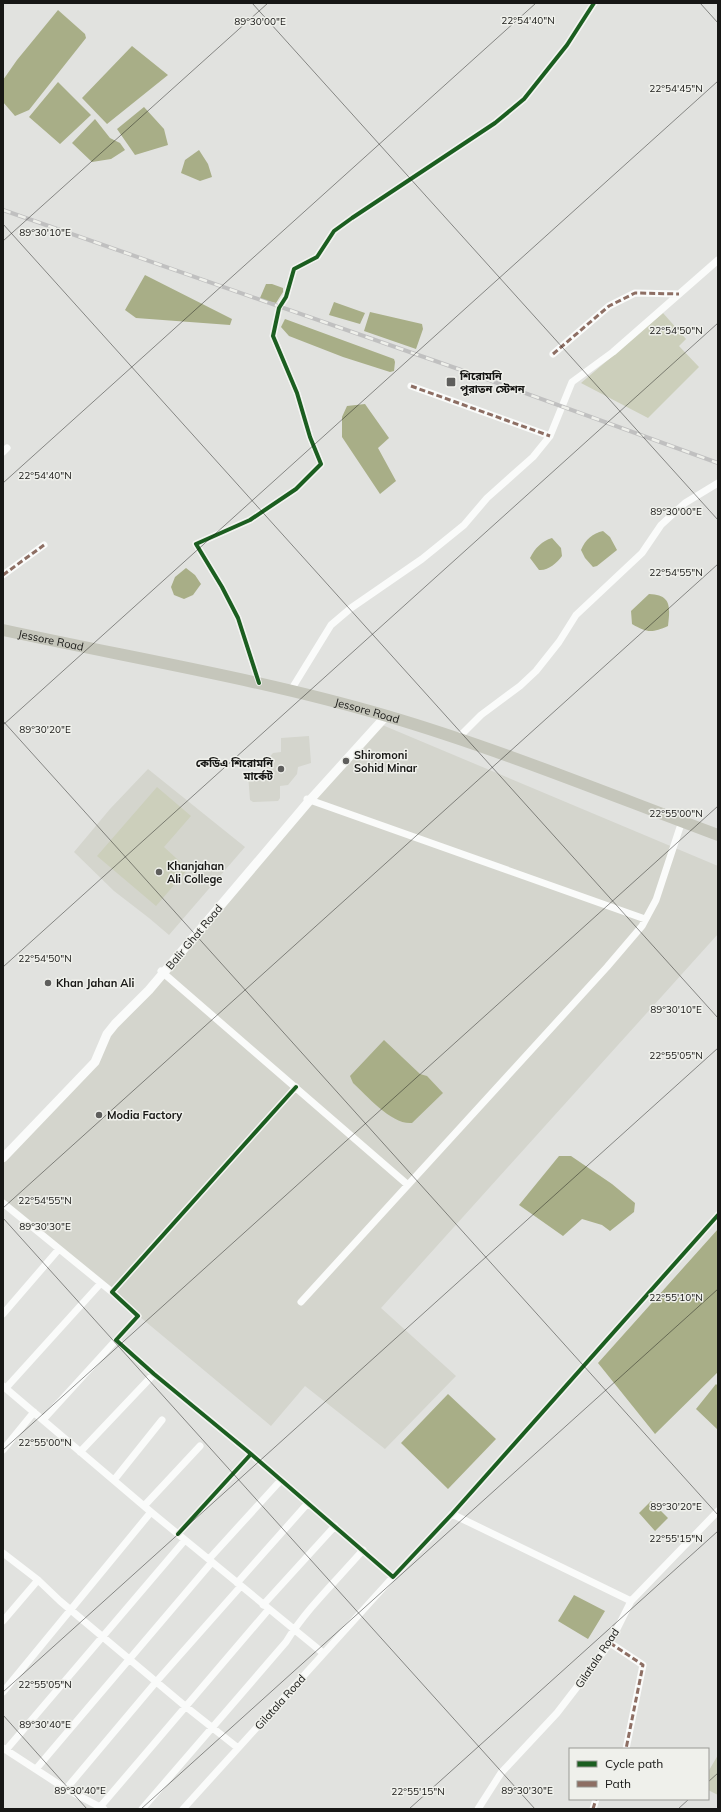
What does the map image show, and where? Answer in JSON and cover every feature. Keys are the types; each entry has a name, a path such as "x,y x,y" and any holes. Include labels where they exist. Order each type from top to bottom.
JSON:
{"highway":[{"name":"Jessore Road","path":"3,630 291,690 385,715 496,752 718,835"}],"street":[{"path":"259,683 238,618 222,587 196,544 250,520 296,490 321,464 310,437 297,393 273,336 278,308 286,297 294,269 317,257 334,231 495,123 524,99 567,45 594,3"},
{"path":"291,690 300,673 331,625 351,608 422,559 464,525 487,498 533,457 550,436 572,382 613,352 718,260"},
{"path":"553,354 609,306 635,293 679,294"},
{"path":"411,386 550,436"},
{"path":"457,739 481,715 520,686 536,671 559,642 576,615 642,553 661,525 685,503 717,485"},
{"path":"3,575 44,545"},
{"name":"Balir Ghat Road","path":"3,1158 95,1062 106,1034 110,1029 163,972 308,799 385,715"},
{"path":"308,799 645,920"},
{"path":"301,1302 607,967 642,926 656,900 682,822"},
{"path":"163,972 408,1185"},
{"name":"Balir Ghat Road","path":"3,1153 92,1061 103,1032 163,972"},
{"path":"112,1292 296,1087"},
{"path":"3,1203 112,1292 138,1316 43,1420"},
{"name":"Gilatala Road","path":"183,1809 323,1653 452,1514 718,1214"},
{"path":"3,1314 59,1249"},
{"path":"101,1283 4,1387 151,1512 323,1653"},
{"path":"116,1340 393,1577"},
{"path":"80,1452 154,1374"},
{"path":"3,1450 34,1412"},
{"path":"114,1480 162,1420"},
{"path":"144,1506 200,1446"},
{"path":"178,1534 251,1454"},
{"path":"36,1769 130,1660 210,1561 281,1480"},
{"path":"66,1789 308,1503"},
{"name":"Gilatala Road","path":"478,1809 501,1773 558,1713 610,1643 631,1601 718,1511"},
{"path":"3,1692 151,1512"},
{"path":"452,1514 631,1601"},
{"path":"185,1540 103,1638 5,1749 66,1789 102,1808 266,1607 335,1526"},
{"path":"142,1809 212,1729 286,1642 294,1629 363,1550"},
{"path":"3,1553 38,1580 70,1610 212,1729 238,1748"},
{"path":"3,1621 38,1580"},
{"path":"610,1643 643,1665 626,1748"}],"shaded area":[{"path":"58,10 85,34 86,38 29,110 15,116 3,102 3,80 17,60"},
{"path":"132,46 168,75 107,124 82,98"},
{"path":"58,82 91,115 60,144 29,117"},
{"path":"144,107 164,129 168,145 135,155 117,129"},
{"path":"95,119 110,138 120,143 125,150 111,159 92,162 72,143"},
{"path":"199,150 208,164 212,177 200,181 181,173 185,160"},
{"path":"145,275 232,319 230,325 136,318 125,310"},
{"path":"266,284 272,284 283,288 283,292 276,303 261,300 260,298"},
{"path":"334,302 365,313 360,324 329,315"},
{"path":"370,312 422,324 423,329 416,349 364,331"},
{"path":"663,313 686,339 679,346 699,367 648,418 581,383"},
{"path":"285,319 394,359 394,371 390,372 343,357 289,336 281,327"},
{"path":"365,404 389,438 378,448 396,481 380,494 342,437 342,417 347,406"},
{"path":"603,531 610,537 617,550 597,566 593,567 585,558 581,550 590,538 596,533"},
{"path":"552,538 561,548 562,556 552,566 539,570 530,558 539,545"},
{"path":"186,568 195,575 201,584 193,595 184,599 174,595 171,587 175,577"},
{"path":"649,594 662,597 668,603 669,608 668,626 654,631 642,629 632,624 631,611"},
{"path":"380,724 718,866 718,934 381,1308 456,1376 385,1449 305,1386 271,1426 3,1203 3,1158 95,1062 107,1034"},
{"name":"কেডিএ শিরোমনি মার্কেট","path":"309,736 311,763 298,767 297,774 288,785 280,786 280,798 278,801 253,802 250,800 248,774 264,772 264,763 273,753 281,752 281,738"},
{"name":"Khanjahan Ali College","path":"148,769 245,847 169,935 114,891 74,852 110,809"},
{"path":"157,787 191,816 164,847 188,869 156,906 97,856"},
{"path":"384,1040 420,1074 427,1076 443,1093 412,1123 396,1119 380,1109 353,1083 350,1076"},
{"path":"559,1156 571,1156 612,1184 635,1203 634,1212 610,1231 602,1225 582,1219 563,1236 519,1205"},
{"path":"718,1229 718,1372 655,1434 598,1363"},
{"path":"716,1384 718,1386 718,1430 696,1409"},
{"path":"448,1394 496,1439 448,1489 401,1443"},
{"path":"651,1501 668,1518 655,1531 639,1513"},
{"path":"574,1595 605,1611 588,1639 558,1621"},
{"path":"718,1755 718,1795 709,1790 709,1770"}],"railway":[{"path":"3,210 464,371 718,463"}],"marked path":[{"path":"553,354 609,306 635,293 679,294"},
{"path":"411,386 550,436"},
{"path":"3,575 44,545"},
{"path":"610,1643 643,1665 626,1748"},
{"path":"593,1809 596,1800"}],"cycle path":[{"path":"259,683 238,618 222,587 196,544 250,520 296,489 321,464 310,437 297,393 273,336 279,308 286,297 294,269 317,257 334,231 495,123 524,99 567,45 594,3"},
{"path":"178,1534 251,1454 154,1374 116,1340 138,1316 112,1292 296,1087"},
{"path":"251,1454 393,1577 452,1514 718,1215"}],"place":[{"name":"শিরোমনি পুরাতন স্টেশন","path":"451,382"},
{"name":"Shiromoni Sohid Minar","path":"346,761"},
{"name":"কেডিএ শিরোমনি মার্কেট","path":"281,769"},
{"name":"Khanjahan Ali College","path":"159,872"},
{"name":"Khan Jahan Ali","path":"48,983"},
{"name":"Modia Factory","path":"99,1115"}]}
